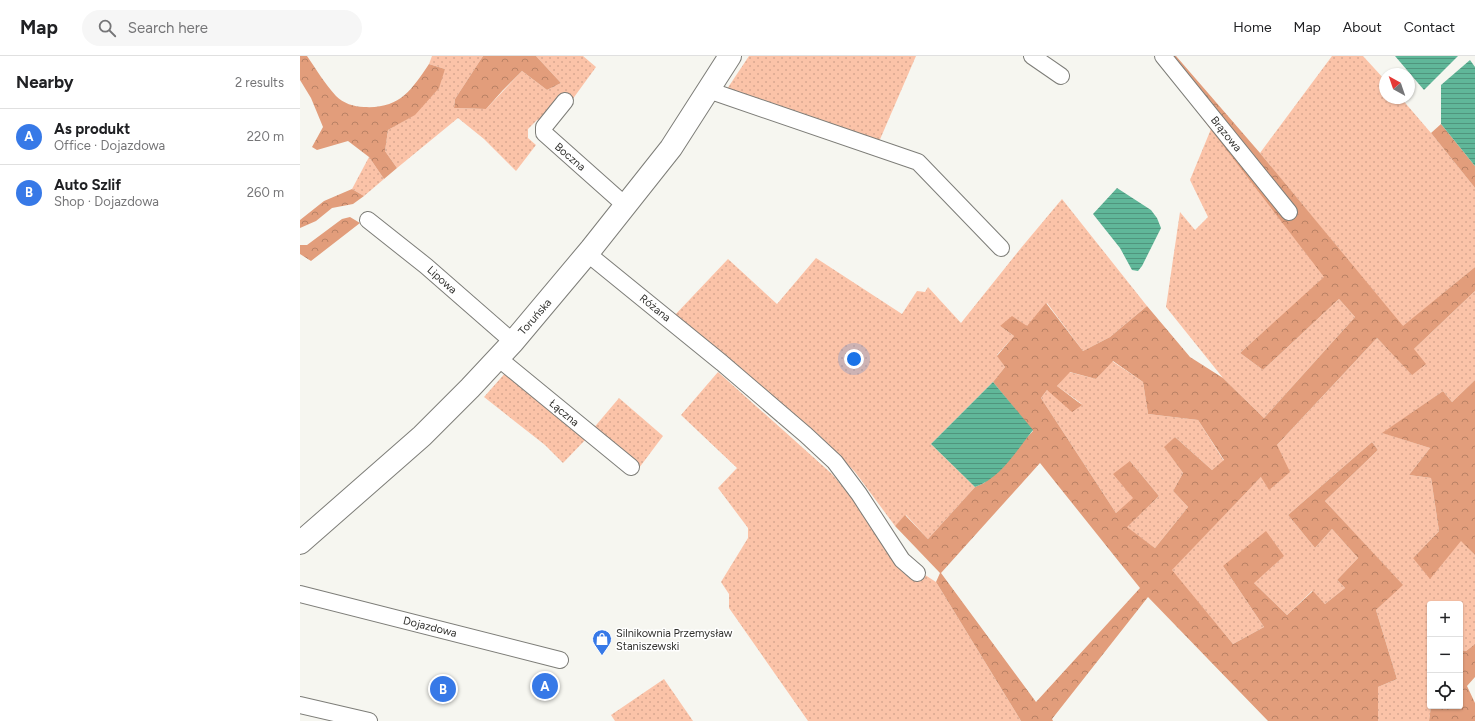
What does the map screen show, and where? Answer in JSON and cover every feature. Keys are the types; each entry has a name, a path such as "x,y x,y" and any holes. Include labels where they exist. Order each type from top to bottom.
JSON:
{"main road":[{"name":"Toruńska","path":"300,543 422,436 513,342 588,254 671,148 730,56"}],"street":[{"path":"1032,56 1061,76"},
{"name":"Brązowa","path":"1163,56 1289,212"},
{"path":"708,90 918,162 1001,248"},
{"name":"Boczna","path":"565,101 544,127 544,133 626,206"},
{"name":"Lipowa","path":"368,220 426,266 513,342"},
{"name":"Różana","path":"588,254 722,363 835,462 859,494 902,560 917,573"},
{"name":"Łączna","path":"498,358 631,467"},
{"name":"Dojazdowa","path":"300,594 560,660"},
{"path":"300,705 369,721"}],"shaded area":[{"path":"432,56 483,56 455,99 454,108 486,109 522,71 547,90 561,83 536,56 583,56 596,67 572,100 546,119 537,120 528,129 528,138 536,145 516,171 484,139 458,118 397,168 385,151 388,130 414,115 445,69 429,64"},
{"path":"749,56 916,56 878,144 727,89"},
{"path":"1332,56 1363,56 1379,73 1379,104 1406,104 1475,188 1475,267 1403,327 1260,153"},
{"path":"1395,56 1458,56 1424,90 1415,79 1415,68 1405,68"},
{"path":"1470,60 1475,67 1475,166 1441,124 1441,85"},
{"path":"1211,129 1325,277 1240,353 1263,370 1339,299 1355,317 1264,418 1223,378 1166,307 1180,212 1195,230 1208,217 1190,180"},
{"path":"369,157 384,179 364,196 352,189"},
{"path":"1117,188 1151,210 1157,218 1161,228 1138,271 1132,270 1120,248 1093,214"},
{"path":"1062,199 1147,306 1110,337 1083,351 1047,303 1027,327 1000,326 1014,336 997,355 1005,367 993,382 931,444 975,487 928,539 906,515 895,526 855,472 820,436 674,316 728,259 777,304 816,258 902,314 917,291 925,292 928,287 961,323"},
{"path":"1475,291 1475,380 1452,402 1443,391 1383,433 1430,448 1409,475 1431,478 1439,531 1413,558 1461,540 1475,555 1475,644 1466,651 1463,650 1463,601 1427,601 1427,709 1431,709 1429,721 1378,721 1378,687 1397,679 1376,610 1402,585 1325,501 1378,450 1372,442 1288,515 1315,548 1332,529 1358,558 1337,580 1345,588 1325,604 1312,591 1287,615 1254,583 1223,566 1264,627 1233,644 1171,570 1261,477 1277,445 1377,338 1412,374 1414,349"},
{"path":"1112,361 1143,382 1148,414 1198,420 1224,461 1212,470 1175,437 1165,448 1183,473 1173,491 1188,507 1155,548 1126,527 1159,496 1130,461 1134,498 1116,513 1041,398 1047,390 1082,404 1057,386 1069,372 1096,379"},
{"path":"507,371 587,438 563,463 545,445 484,397"},
{"path":"718,372 832,474 918,577 922,573 936,582 1021,721 808,721 729,608 729,594 721,582 748,538 748,528 718,488 737,468 681,415"},
{"path":"993,382 1033,430 1000,471 984,483 975,487 931,444"},
{"path":"619,398 663,436 639,468 592,430"},
{"path":"664,679 693,721 615,721 611,715"}],"green space":[{"path":"300,56 307,56 336,96 342,101 360,107 376,107 395,101 410,90 429,64 445,69 439,88 415,115 388,130 385,151 397,168 384,179 369,157 348,141 317,150 312,147 323,127 311,98 300,80"},
{"path":"483,56 536,56 561,83 547,90 522,71 486,109 454,108 455,99"},
{"path":"1167,56 1176,56 1260,153 1403,326 1475,267 1475,291 1414,349 1426,364 1412,375 1377,338 1277,445 1290,472 1269,490 1261,477 1172,570 1233,644 1264,627 1223,566 1266,531 1284,556 1254,583 1287,615 1313,591 1325,604 1345,588 1337,580 1358,558 1332,529 1315,548 1288,515 1372,442 1378,450 1325,501 1403,585 1376,610 1397,679 1378,687 1378,721 1268,721 1148,597 1052,719 1053,721 1021,721 936,582 940,573 895,526 905,515 928,539 975,487 984,483 1033,431 993,382 1005,367 997,356 1014,336 1000,326 1012,316 1027,326 1046,303 1083,351 1110,337 1147,306 1190,357 1223,378 1264,418 1355,317 1339,299 1263,370 1240,353 1324,277 1159,62","holes":["1113,361 1143,382 1148,414 1198,420 1224,460 1212,470 1175,437 1164,447 1183,473 1173,491 1188,507 1155,548 1127,527 1159,496 1130,461 1113,474 1133,498 1116,513 1041,398 1047,390 1072,412 1082,405 1057,386 1070,372 1096,379","1040,463 1140,588 1036,702 941,573"]},
{"path":"1441,124 1475,166 1475,188 1431,133"},
{"path":"352,189 364,196 353,204 332,208 316,221 300,228 300,220 324,201"},
{"path":"350,217 360,223 311,261 300,254 300,245 307,245 342,219"},
{"path":"1475,380 1475,555 1461,541 1430,579 1413,558 1439,531 1431,478 1409,475 1430,448 1382,433 1443,391 1452,402"},
{"path":"1475,644 1475,677 1467,686 1475,703 1475,721 1429,721 1431,709 1463,709 1463,650 1466,651"}],"place":[{"name":"Silnikownia Przemysław Staniszewski","path":"602,656"},
{"name":"As produkt","path":"545,686"},
{"name":"Auto Szlif","path":"443,689"}]}
